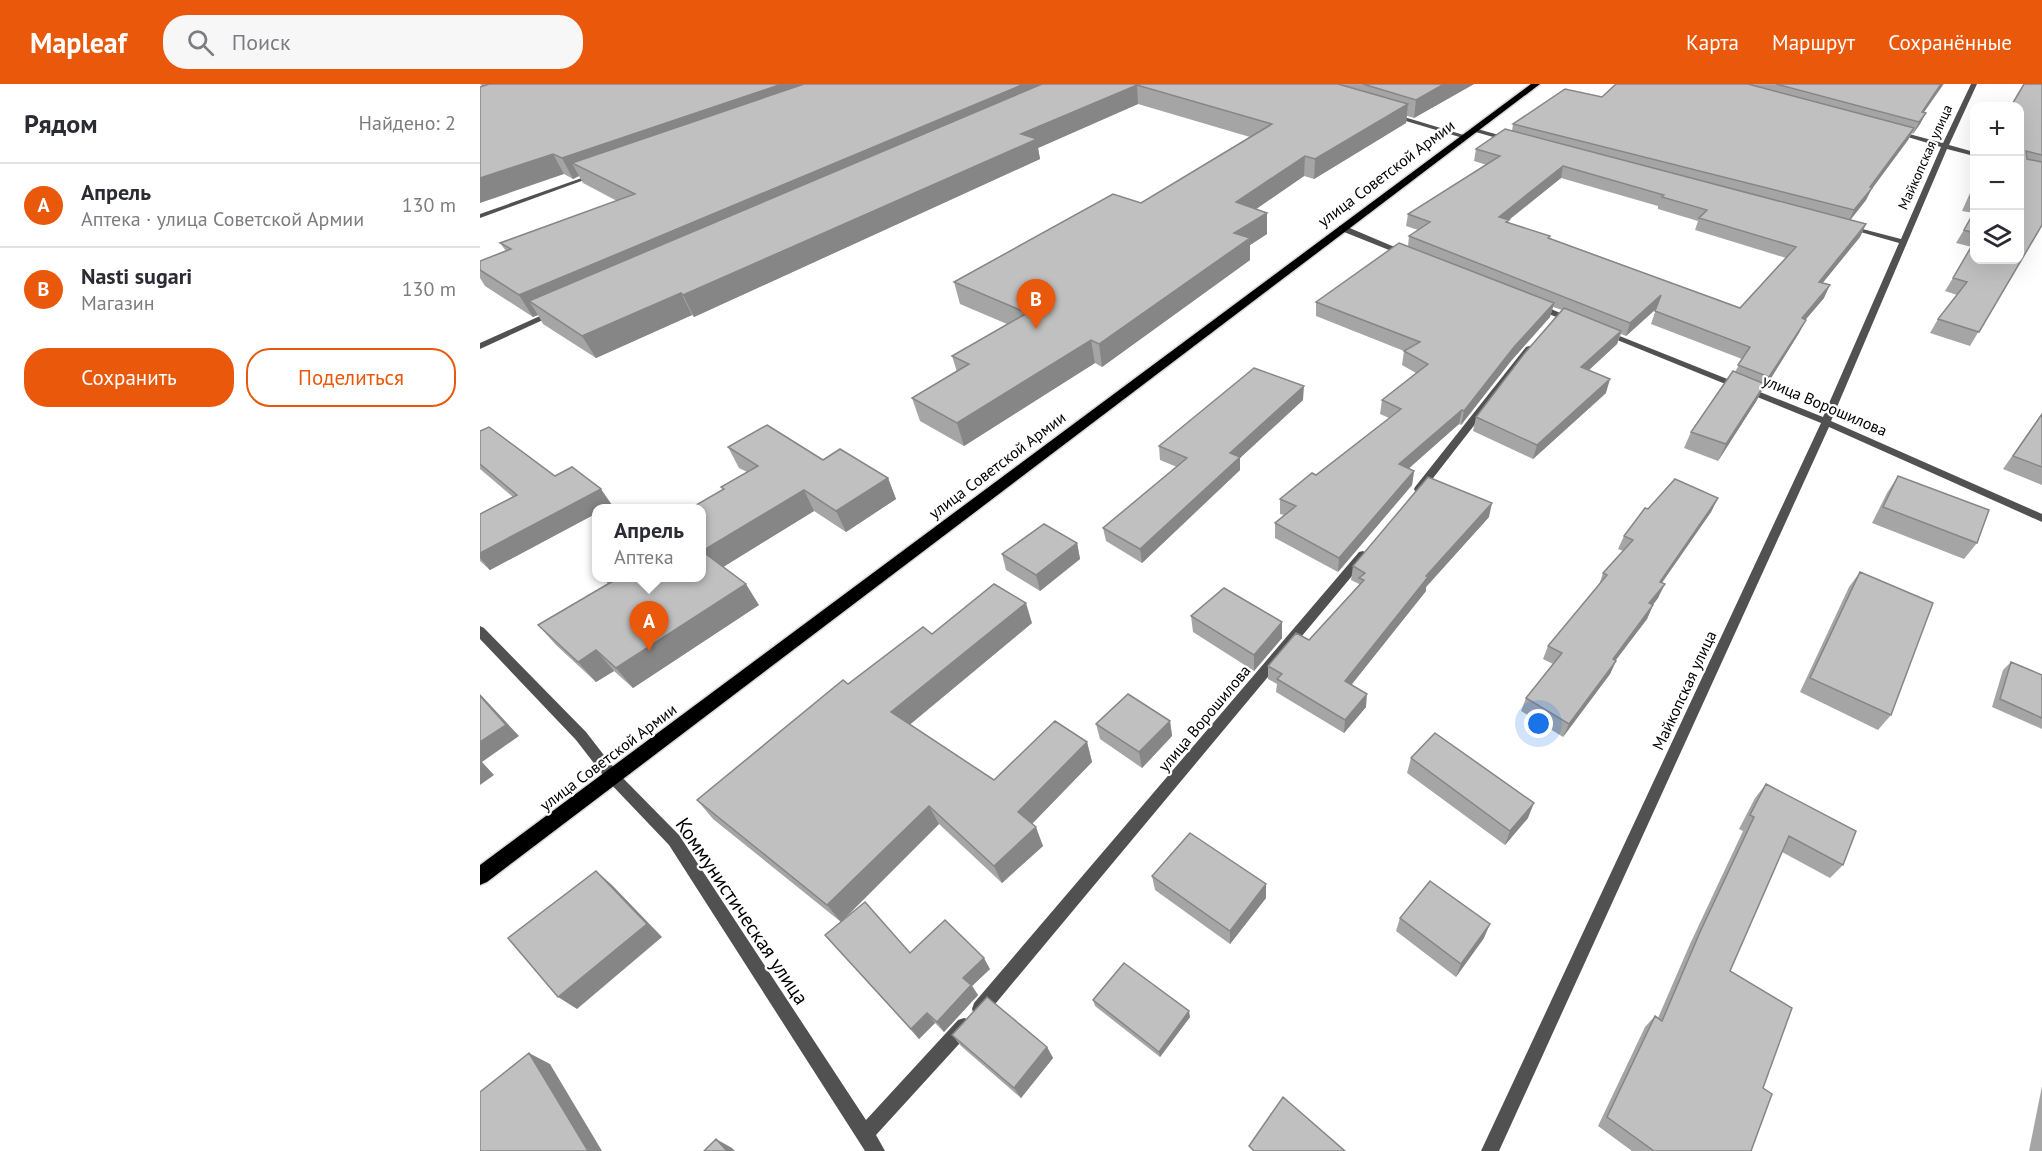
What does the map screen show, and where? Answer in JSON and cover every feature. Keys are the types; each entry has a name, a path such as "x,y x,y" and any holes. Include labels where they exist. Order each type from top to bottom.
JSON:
{"main road":[{"name":"улица Советской Армии","path":"480,876 1536,84"}],"street":[{"name":"Майкопская улица","path":"1490,1151 1826,422 1974,84"},
{"path":"1384,113 1465,137"},
{"path":"1474,130 1516,141"},
{"path":"1890,131 1970,153"},
{"path":"480,216 604,172"},
{"path":"1834,223 1904,242"},
{"path":"1342,228 1420,259"},
{"path":"1527,302 1555,319 1581,324"},
{"path":"480,346 567,308"},
{"name":"улица Ворошилова","path":"1592,328 1826,422 2042,518"},
{"path":"1410,499 1538,340"},
{"name":"улица Ворошилова","path":"865,1134 986,1002 1371,545"},
{"name":"Коммунистическая улица","path":"480,631 581,736 612,776 674,840 876,1151"}],"building":[{"path":"489,84 782,84 562,158 553,154 480,178 480,87"},
{"path":"804,84 1024,84 519,295 480,270 480,261 511,249 500,243 635,194 572,163"},
{"path":"1042,84 1338,84 1408,104 1315,159 1305,156 1236,202 1267,213 1234,233 1250,238 1099,344 1091,340 957,423 912,398 969,364 952,356 1027,313 954,282 1113,194 1141,203 1272,124 1137,85 1021,134 1037,139 683,295 681,293 582,336 529,301"},
{"path":"1363,84 1444,84 1416,100"},
{"path":"1616,84 1748,84 1914,128 1854,210 1513,124 1565,89 1602,97"},
{"path":"1776,84 1941,84 1922,112 1926,113 1919,122"},
{"path":"2024,84 2042,84 2042,155 2026,151 2027,159 2042,162 2042,225 2024,256 2024,102 2013,102"},
{"path":"1505,129 1866,224 1819,282 1830,285 1802,318 1806,320 1769,377 1738,365 1750,347 1655,311 1661,295 1630,323 1409,236 1430,222 1408,214 1500,156 1476,149","holes":["1563,166 1664,195 1662,197 1707,210 1699,218 1796,247 1740,308 1548,238 1550,236 1506,222 1509,220 1499,217"]},
{"path":"1970,219 1970,232 1964,230"},
{"path":"1399,243 1554,303 1514,347 1464,411 1462,410 1399,464 1414,471 1339,558 1275,523 1296,506 1280,499 1312,473 1316,475 1401,409 1382,400 1428,364 1404,351 1420,342 1316,302"},
{"path":"1970,249 1970,264 2019,264 1979,332 1938,319 1967,282 1953,278"},
{"path":"1564,308 1621,331 1581,367 1610,379 1537,445 1476,417 1524,354"},
{"path":"1254,368 1304,386 1230,453 1240,457 1140,549 1103,528 1187,458 1159,446"},
{"path":"1733,371 1765,384 1726,444 1691,432"},
{"path":"2042,414 2042,467 2013,456"},
{"path":"767,425 823,460 840,449 888,478 836,511 804,490 706,549 706,504 698,504 724,489 721,487 758,466 728,447"},
{"path":"489,427 555,476 572,467 601,489 480,553 480,514 517,495 480,464 480,431"},
{"path":"1898,476 1989,510 1977,543 1883,507"},
{"path":"1428,477 1492,503 1426,576 1428,577 1345,681 1367,694 1345,720 1277,679 1282,674 1268,666 1296,633 1309,640 1364,580 1359,578 1365,573 1353,566"},
{"path":"1675,479 1718,498 1660,582 1665,584 1649,603 1653,605 1613,659 1616,661 1569,724 1526,698 1562,653 1548,646 1607,575 1603,573 1633,540 1624,536 1645,508 1648,509"},
{"path":"1044,524 1077,543 1036,575 1002,554"},
{"path":"706,554 746,584 616,668 596,650 578,662 538,625 611,582 706,582"},
{"path":"1860,572 1933,603 1891,715 1810,678"},
{"path":"994,584 1026,603 891,712 994,780 1055,721 1087,742 1018,812 1036,827 994,866 929,806 827,905 697,800 843,680 848,684 923,627 932,634"},
{"path":"1224,588 1282,622 1254,655 1191,616"},
{"path":"2011,662 2042,675 2042,718 2000,699"},
{"path":"1128,694 1170,721 1139,752 1096,724"},
{"path":"480,696 506,725 480,742"},
{"path":"1435,733 1534,803 1510,831 1411,758"},
{"path":"1766,784 1856,831 1843,865 1789,836 1730,971 1792,1008 1763,1088 1772,1094 1751,1151 1654,1151 1607,1117 1655,1016 1662,1021 1700,932 1754,817 1750,815"},
{"path":"1190,833 1266,884 1230,931 1152,876"},
{"path":"596,871 647,924 558,997 508,938"},
{"path":"1430,881 1490,924 1461,964 1400,918"},
{"path":"865,902 910,953 945,920 984,958 963,978 971,985 937,1022 927,1013 911,1029 825,935"},
{"path":"1124,963 1189,1011 1159,1052 1093,1000"},
{"path":"987,997 1047,1047 1014,1088 952,1035"},
{"path":"529,1053 588,1151 480,1151 480,1092"},
{"path":"1283,1097 1345,1151 1254,1151 1249,1146"},
{"path":"716,1139 727,1151 704,1151"}],"place":[{"name":"Nasti sugari","path":"1036,329"},
{"name":"Апрель","path":"649,651"}]}
